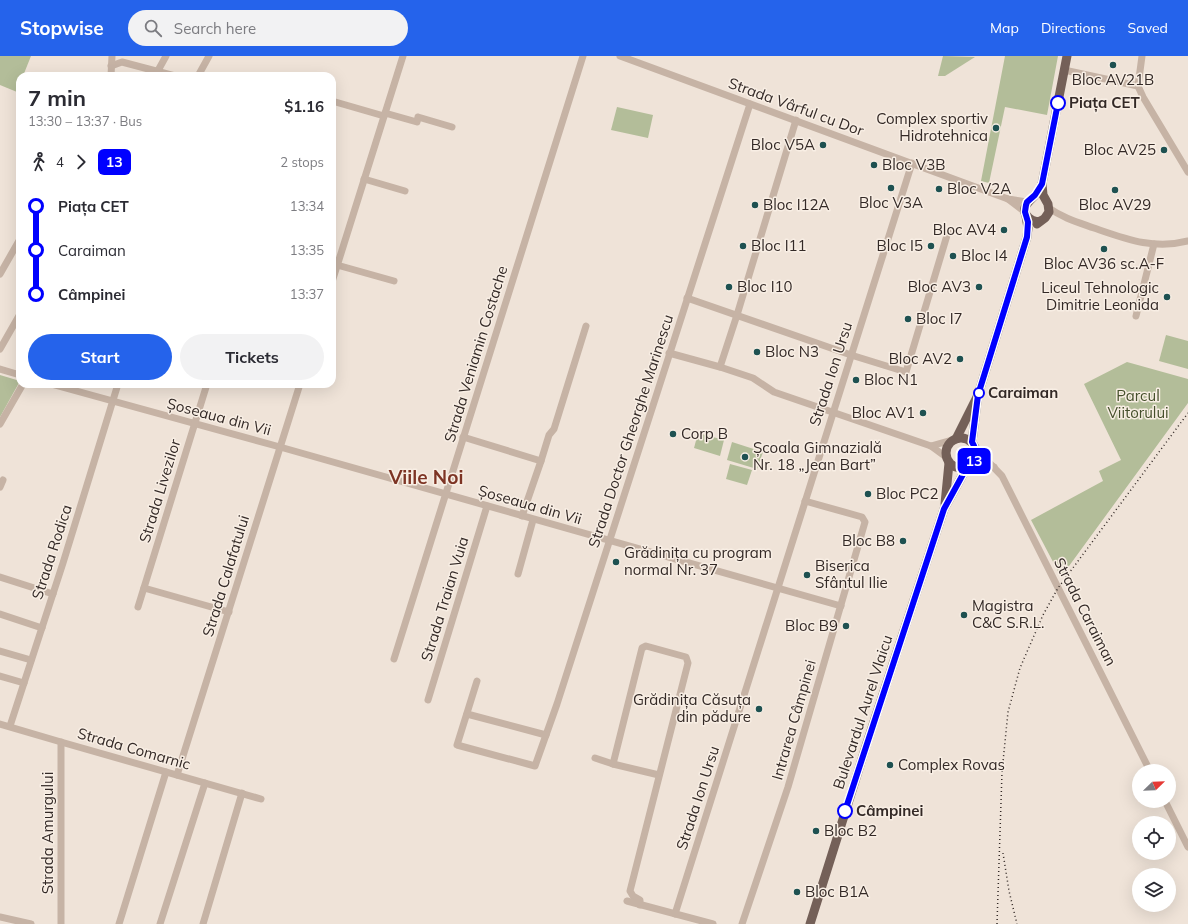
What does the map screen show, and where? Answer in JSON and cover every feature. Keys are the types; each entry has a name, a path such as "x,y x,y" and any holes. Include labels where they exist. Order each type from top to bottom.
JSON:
{"main road":[{"path":"1027,237 1047,215 1047,204 1042,191 1042,184 1067,56"},
{"path":"978,395 974,445 976,454 975,458 969,466 958,468 948,460 946,449 948,444 954,439 978,395 1027,237 1028,228 1025,209 1042,184"},
{"path":"1029,201 1038,197 1047,204"},
{"path":"1026,214 1033,221 1043,220"},
{"path":"954,439 966,439 974,445"},
{"name":"Bulevardul Aurel Vlaicu","path":"944,509 948,460"},
{"name":"Bulevardul Aurel Vlaicu","path":"810,924 866,745 944,509 969,466"}],"street":[{"path":"111,72 112,56"},
{"path":"157,72 166,56"},
{"path":"200,72 209,56"},
{"path":"336,268 403,56"},
{"name":"Strada Veniamin Costache","path":"394,659 583,56"},
{"name":"Strada Vârful cu Dor","path":"620,56 1008,199 1029,201"},
{"path":"1142,56 1138,86 1143,97 1188,172"},
{"path":"112,66 122,62 153,72"},
{"path":"1064,70 1138,86"},
{"path":"336,102 416,122 418,117 452,127"},
{"name":"Strada Doctor Gheorghe Marinescu","path":"467,714 457,745 535,766 610,540 750,104"},
{"path":"720,367 796,120"},
{"name":"Strada Ion Ursu","path":"675,914 912,163"},
{"path":"364,179 405,191"},
{"name":"Strada Vârful cu Dor","path":"1008,199 1026,214"},
{"path":"1047,204 1060,216 1134,241 1154,244 1180,243 1188,241"},
{"path":"1043,220 1060,216"},
{"path":"687,298 851,355 906,372 948,232"},
{"path":"1136,316 1154,244"},
{"path":"0,274 16,246"},
{"path":"337,265 394,281"},
{"path":"0,350 16,321"},
{"path":"522,516 549,435 554,429 586,326"},
{"path":"669,353 754,378 774,392 930,446 948,460"},
{"path":"0,369 16,374"},
{"path":"0,424 21,388"},
{"name":"Șoseaua din Vii","path":"76,388 112,401 778,587 841,606"},
{"name":"Strada Rodica","path":"10,726 53,594 117,388"},
{"name":"Strada Livezilor","path":"138,607 206,388"},
{"name":"Strada Calafatului","path":"177,775 299,388"},
{"path":"463,437 541,461"},
{"path":"930,446 954,439"},
{"name":"Strada Caraiman","path":"974,445 1002,476 1146,764"},
{"path":"969,466 980,465 994,467"},
{"name":"Intrarea Câmpinei","path":"742,924 788,787 865,522 862,517 805,501"},
{"name":"Strada Traian Vuia","path":"428,700 487,506"},
{"path":"518,574 534,520"},
{"path":"0,577 53,594"},
{"path":"144,588 229,612"},
{"path":"0,614 42,628"},
{"path":"614,764 642,648 646,646 686,657 688,663 630,890 633,896 640,900 640,905"},
{"path":"0,651 31,660"},
{"path":"0,676 24,683"},
{"path":"477,681 467,714 546,735"},
{"name":"Strada Comarnic","path":"0,724 261,799"},
{"name":"Strada Amurgului","path":"61,742 61,924"},
{"path":"595,758 659,775"},
{"path":"119,924 166,772"},
{"path":"160,924 205,783"},
{"path":"202,924 242,793"},
{"path":"1168,808 1188,847"},
{"path":"627,901 713,924"},
{"path":"0,917 31,924"}],"green space":[{"path":"0,56 31,56 25,72 16,72 16,92 0,85"},
{"path":"943,56 975,57 945,76 938,76"},
{"name":"Complex sportiv Hidrotehnica","path":"1005,56 1058,56 1047,115 1005,107 989,183 981,181"},
{"path":"617,107 653,115 648,138 611,130"},
{"path":"1166,335 1188,341 1188,369 1159,361"},
{"name":"Parcul Viitorului","path":"1127,362 1188,379 1188,403 1061,577 1031,520 1103,481 1099,471 1121,460 1084,384"},
{"path":"0,375 16,380 16,388 0,417"},
{"path":"698,433 724,440 720,456 694,448"},
{"path":"732,442 763,452 757,469 727,460"},
{"path":"730,464 752,470 747,485 726,479"}],"railway":[{"path":"997,924 1002,772 1008,712 1020,668 1043,615 1058,588 1188,413"},
{"path":"1003,853 1009,891 1017,924"}],"bus line":[{"name":"13","path":"845,811 944,509 967,467 973,463 975,458 975,448 972,442 978,395 1027,237 1028,222 1025,212 1026,205 1027,202 1039,190 1042,184 1058,103"}],"place":[{"name":"Bloc AV21B","path":"1113,65"},
{"name":"Piața CET","path":"1058,103"},
{"name":"Complex sportiv Hidrotehnica","path":"996,128"},
{"name":"Bloc V5A","path":"823,145"},
{"name":"Bloc AV25","path":"1164,150"},
{"name":"Bloc V3B","path":"874,165"},
{"name":"Bloc V3A","path":"891,188"},
{"name":"Bloc V2A","path":"939,189"},
{"name":"Bloc AV29","path":"1115,190"},
{"name":"Bloc I12A","path":"755,205"},
{"name":"Bloc AV4","path":"1004,230"},
{"name":"Bloc I11","path":"743,246"},
{"name":"Bloc I5","path":"931,246"},
{"name":"Bloc AV36 sc.A-F","path":"1104,249"},
{"name":"Bloc I4","path":"953,256"},
{"name":"Bloc I10","path":"729,287"},
{"name":"Bloc AV3","path":"979,287"},
{"name":"Liceul Tehnologic Dimitrie Leonida","path":"1167,297"},
{"name":"Bloc I7","path":"908,319"},
{"name":"Bloc N3","path":"757,352"},
{"name":"Bloc AV2","path":"960,359"},
{"name":"Bloc N1","path":"856,380"},
{"name":"Caraiman","path":"979,393"},
{"name":"Bloc AV1","path":"923,413"},
{"name":"Corp B","path":"673,434"},
{"name":"Școala Gimnazială Nr. 18 „Jean Bart”","path":"745,457"},
{"name":"Bloc PC2","path":"868,494"},
{"name":"Bloc B8","path":"903,541"},
{"name":"Grădinița cu program normal Nr. 37","path":"616,562"},
{"name":"Biserica Sfântul Ilie","path":"807,575"},
{"name":"Magistra C&C S.R.L.","path":"964,615"},
{"name":"Bloc B9","path":"846,626"},
{"name":"Grădinița Căsuța din pădure","path":"759,709"},
{"name":"Complex Rovas","path":"890,765"},
{"name":"Câmpinei","path":"845,811"},
{"name":"Bloc B2","path":"816,831"},
{"name":"Bloc B1A","path":"797,892"}],"district":[{"name":"Viile Noi","path":"426,477"}]}
